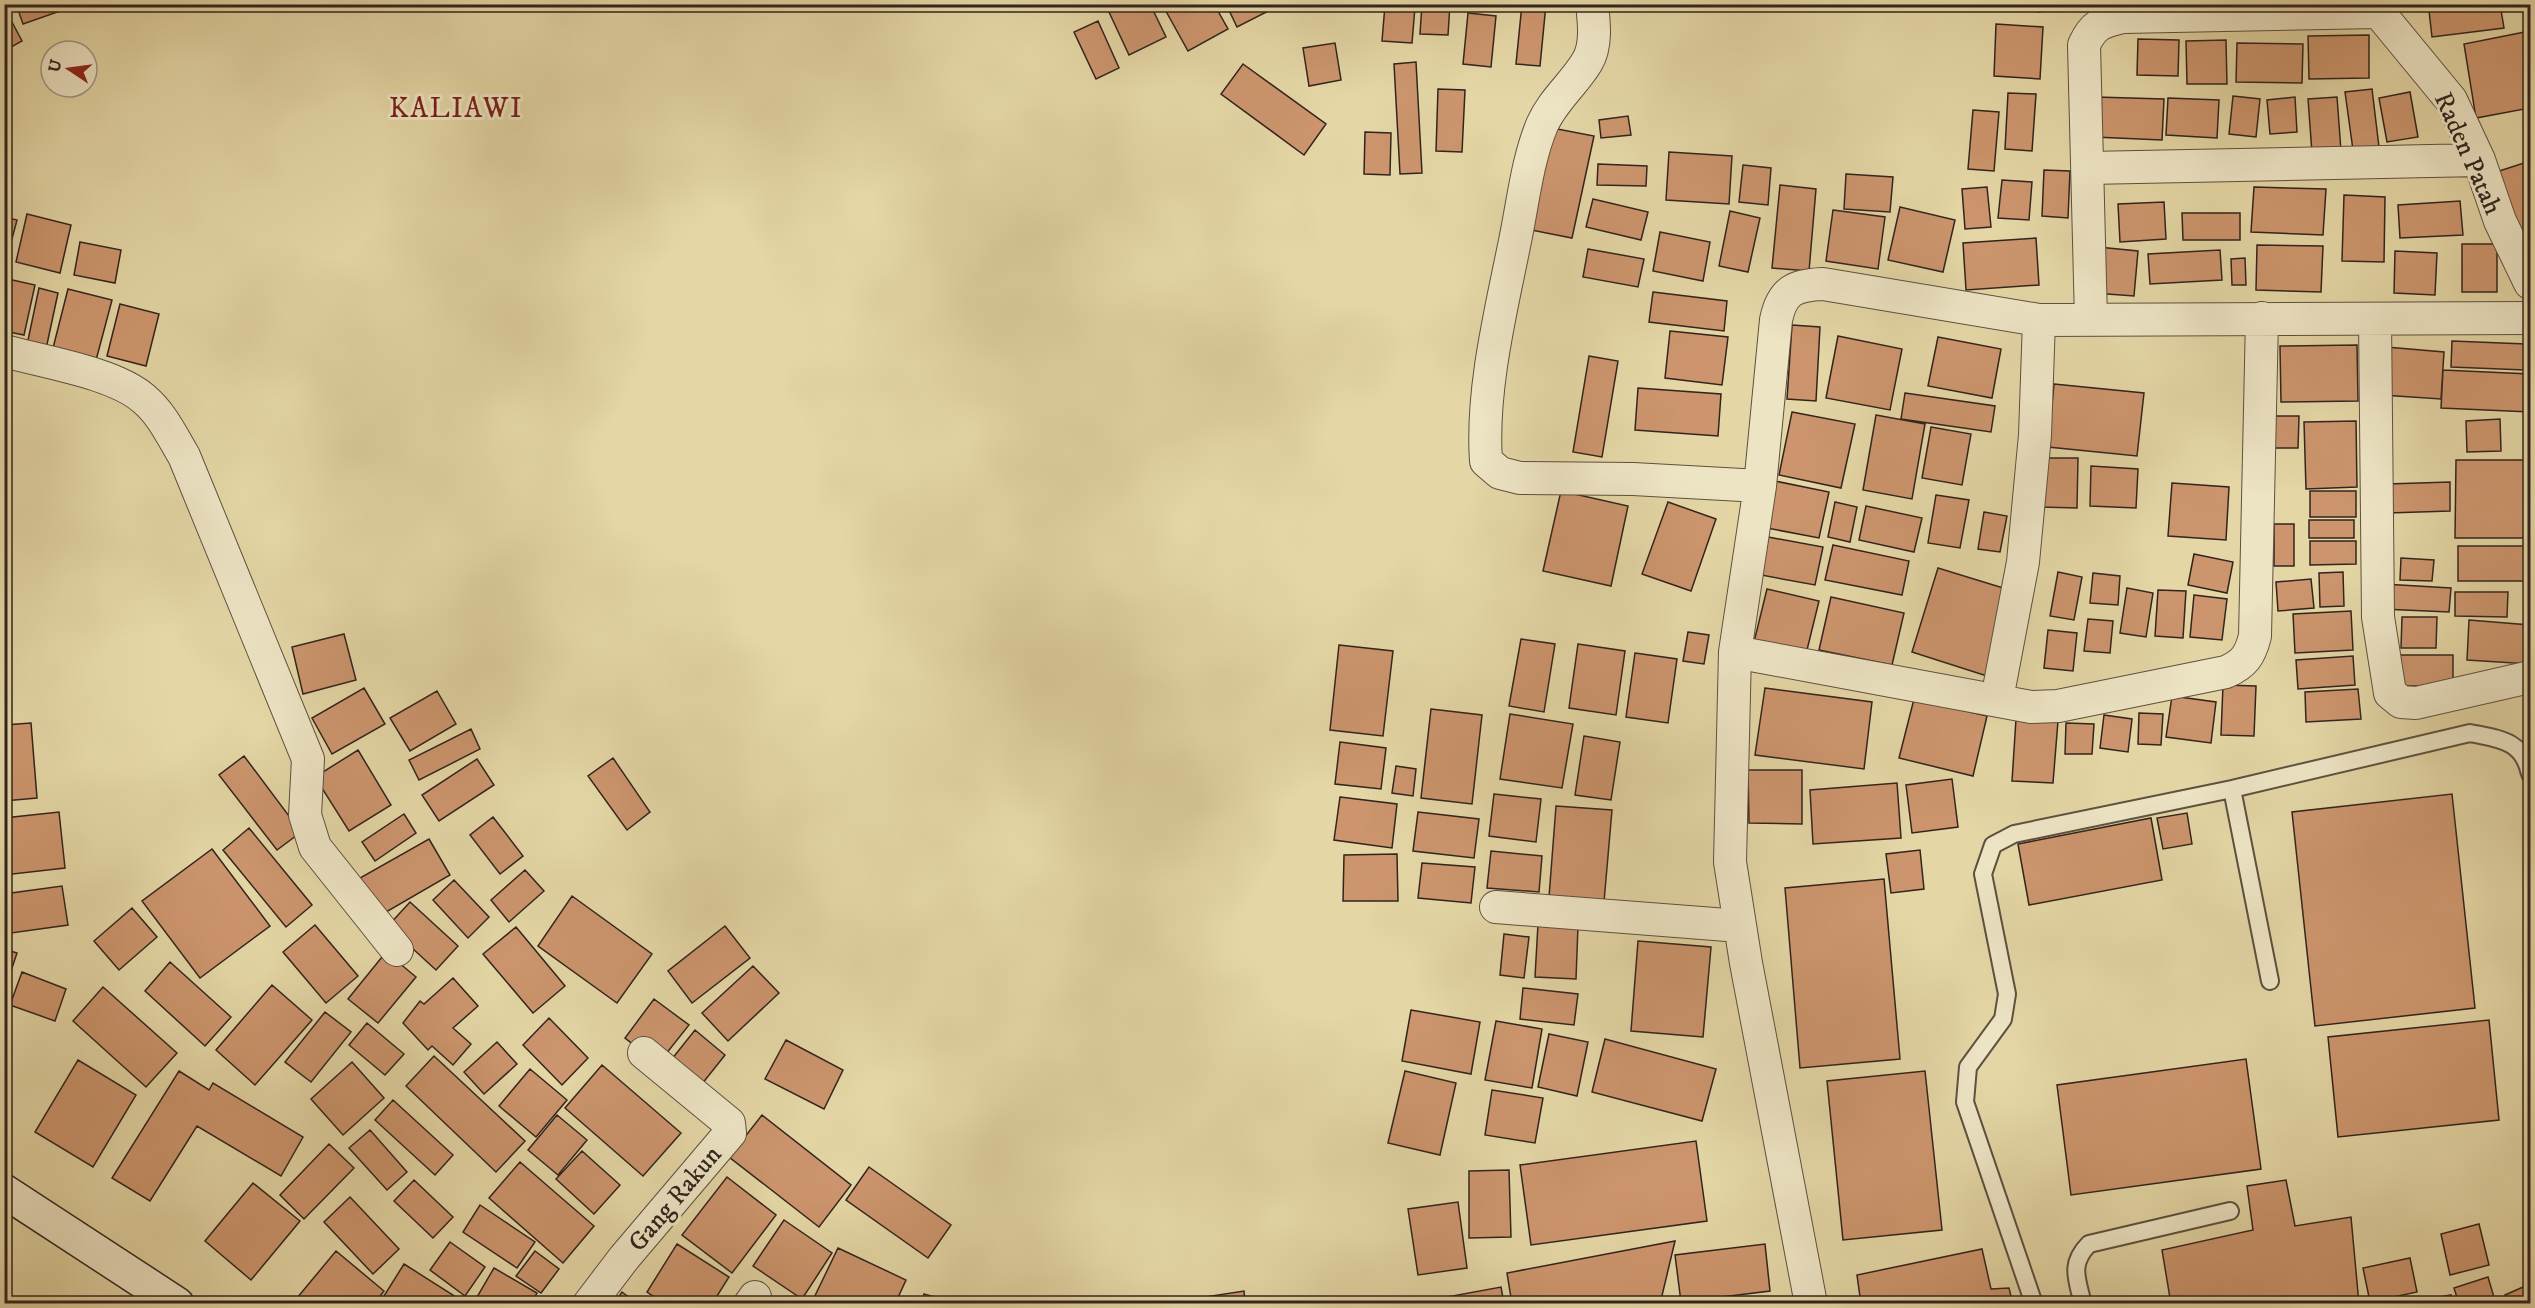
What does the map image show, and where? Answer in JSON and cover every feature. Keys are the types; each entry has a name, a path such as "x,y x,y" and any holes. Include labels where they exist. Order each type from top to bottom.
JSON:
{"main road":[{"path":"4,1191 177,1304"}],"street":[{"path":"1592,4 1595,30 1588,61 1550,109 1542,126 1527,181 1495,340 1484,440 1486,462 1500,473 1520,478 1633,479 1760,486"},
{"path":"2091,320 2084,45 2090,30 2106,21 2122,16 2374,8"},
{"name":"Raden Patah","path":"2374,8 2451,100 2478,160 2500,221 2530,283"},
{"path":"2088,168 2478,160"},
{"path":"1811,1304 1730,862 1736,652 1760,486 1776,320 1780,302 1790,291 1804,285 1823,284 2039,320 2530,318"},
{"path":"1736,652 2031,707 2058,706 2226,672 2242,665 2252,651 2255,636 2262,318"},
{"path":"2375,318 2378,617 2390,693 2401,702 2416,703 2530,677"},
{"path":"1997,699 2023,562 2035,435 2039,320"},
{"path":"4,351 121,383 144,398 157,412 184,456 308,759 305,815 315,847 397,950"},
{"path":"1496,907 1740,926"},
{"name":"Gang Rakun","path":"589,1304 624,1258 730,1133 729,1123 644,1053"}],"lane":[{"path":"2034,1304 1965,1102 1968,1067 2003,1019 2007,994 1983,873 1993,845 2014,834 2232,789 2470,733 2508,740 2527,759 2530,774"},
{"path":"2232,789 2270,981"},
{"path":"2083,1304 2075,1271 2079,1254 2090,1244 2230,1211"}],"building":[{"path":"16,4 62,4 63,10 23,24"},
{"path":"1124,4 1150,4 1166,37 1129,55 1109,12"},
{"path":"1162,4 1214,4 1228,29 1188,51"},
{"path":"1226,4 1280,4 1280,5 1237,27"},
{"path":"1422,4 1450,4 1448,35 1420,34"},
{"path":"1522,4 1546,4 1540,66 1516,64"},
{"path":"2037,4 2095,4 2038,12"},
{"path":"2479,4 2500,4 2504,28 2432,37 2429,11"},
{"path":"1385,5 1415,7 1412,43 1382,41"},
{"path":"4,7 22,41 4,51"},
{"path":"1468,13 1496,16 1491,67 1463,64"},
{"path":"1098,21 1119,68 1096,79 1074,32"},
{"path":"1996,24 2043,27 2040,79 1994,76"},
{"path":"2530,31 2530,108 2476,118 2464,44"},
{"path":"2369,35 2369,78 2309,79 2308,36"},
{"path":"2138,39 2179,40 2178,76 2137,75"},
{"path":"2226,40 2227,84 2187,84 2186,41"},
{"path":"1335,43 1341,80 1309,86 1303,48"},
{"path":"2237,43 2303,44 2302,83 2236,82"},
{"path":"1416,62 1422,173 1400,174 1394,64"},
{"path":"1243,64 1326,124 1304,155 1221,94"},
{"path":"1438,89 1465,90 1462,152 1436,151"},
{"path":"2372,89 2379,147 2353,150 2345,92"},
{"path":"2410,92 2418,137 2387,142 2379,98"},
{"path":"2008,93 2036,94 2032,151 2005,149"},
{"path":"2233,96 2260,99 2256,137 2229,134"},
{"path":"2096,97 2164,99 2162,140 2094,137"},
{"path":"2295,97 2297,132 2270,134 2267,100"},
{"path":"2337,97 2341,151 2312,153 2308,99"},
{"path":"2168,98 2219,100 2217,138 2166,135"},
{"path":"1973,110 1999,112 1994,171 1968,169"},
{"path":"1628,116 1631,135 1601,138 1599,120"},
{"path":"1547,127 1594,136 1572,238 1526,229"},
{"path":"1365,132 1391,133 1390,175 1364,174"},
{"path":"1669,152 1732,156 1729,204 1666,200"},
{"path":"2530,161 2530,228 2512,234 2493,173"},
{"path":"1598,164 1647,166 1646,186 1597,185"},
{"path":"1743,165 1771,168 1768,205 1739,202"},
{"path":"2044,170 2070,171 2068,218 2042,216"},
{"path":"1846,174 1893,177 1890,212 1844,209"},
{"path":"2002,180 2032,182 2029,220 1998,218"},
{"path":"1780,185 1816,189 1809,271 1772,268"},
{"path":"1987,187 1991,227 1965,229 1962,189"},
{"path":"2254,187 2326,189 2323,235 2251,232"},
{"path":"2344,195 2385,197 2384,262 2342,261"},
{"path":"1593,199 1648,212 1641,240 1586,227"},
{"path":"2460,201 2463,235 2400,238 2398,205"},
{"path":"2164,202 2166,239 2120,242 2118,204"},
{"path":"1900,207 1955,220 1943,272 1888,260"},
{"path":"1833,210 1885,217 1878,269 1826,261"},
{"path":"1730,211 1760,218 1748,272 1719,266"},
{"path":"2182,213 2240,213 2240,240 2183,240"},
{"path":"27,214 71,225 60,273 16,262"},
{"path":"4,217 17,220 4,269"},
{"path":"1660,232 1710,242 1703,281 1653,271"},
{"path":"2036,238 2039,285 1966,290 1963,243"},
{"path":"80,242 121,250 115,283 74,275"},
{"path":"2462,244 2497,244 2497,292 2462,292"},
{"path":"2257,245 2323,246 2321,292 2256,290"},
{"path":"2098,247 2138,251 2134,296 2094,293"},
{"path":"1588,249 1644,259 1638,287 1583,277"},
{"path":"2220,250 2222,280 2150,284 2148,254"},
{"path":"2395,251 2437,253 2435,295 2394,293"},
{"path":"2245,258 2246,285 2232,285 2231,259"},
{"path":"8,279 35,285 24,335 4,331 4,294"},
{"path":"39,288 58,293 46,349 27,345"},
{"path":"68,289 112,300 95,364 52,352"},
{"path":"1653,292 1727,301 1724,331 1649,322"},
{"path":"120,304 159,314 146,366 107,356"},
{"path":"1792,325 1820,327 1816,401 1787,399"},
{"path":"1670,331 1728,337 1722,385 1665,378"},
{"path":"1838,336 1902,349 1890,410 1826,398"},
{"path":"1938,337 2001,349 1992,398 1928,386"},
{"path":"2452,341 2526,344 2525,370 2451,367"},
{"path":"2357,345 2358,401 2281,402 2280,346"},
{"path":"2386,347 2444,352 2441,399 2382,395"},
{"path":"1589,356 1618,361 1602,457 1573,452"},
{"path":"2443,370 2530,374 2530,412 2441,408"},
{"path":"2054,384 2144,393 2137,456 2048,447"},
{"path":"1638,388 1721,394 1718,436 1635,430"},
{"path":"1905,393 1995,406 1991,432 1901,419"},
{"path":"1792,412 1855,424 1841,488 1779,475"},
{"path":"1876,415 1925,424 1912,499 1863,490"},
{"path":"2275,416 2299,416 2298,448 2275,448"},
{"path":"2500,419 2501,451 2467,452 2466,421"},
{"path":"2356,421 2357,487 2306,489 2304,422"},
{"path":"1931,427 1971,434 1962,485 1922,478"},
{"path":"2041,458 2078,458 2077,508 2040,507"},
{"path":"2456,460 2530,460 2530,538 2455,538"},
{"path":"2091,466 2138,469 2136,508 2090,506"},
{"path":"1775,481 1829,492 1819,538 1767,528"},
{"path":"2450,482 2450,511 2388,513 2387,484"},
{"path":"2172,483 2229,487 2226,540 2168,536"},
{"path":"1561,491 1628,506 1611,586 1543,571"},
{"path":"2310,491 2356,491 2356,517 2310,517"},
{"path":"1936,495 1969,500 1960,548 1928,543"},
{"path":"1668,502 1716,519 1691,591 1642,574"},
{"path":"1835,502 1857,507 1850,542 1828,537"},
{"path":"1866,506 1922,518 1914,552 1859,540"},
{"path":"1984,512 2007,516 2000,552 1978,549"},
{"path":"2309,520 2354,520 2354,538 2309,538"},
{"path":"2274,524 2294,524 2294,566 2274,566"},
{"path":"1768,537 1823,547 1815,585 1761,575"},
{"path":"2310,541 2356,541 2356,564 2310,565"},
{"path":"1833,545 1909,561 1902,595 1825,580"},
{"path":"2458,546 2530,546 2530,581 2458,581"},
{"path":"2194,554 2233,562 2227,593 2188,585"},
{"path":"2401,558 2434,560 2432,581 2400,580"},
{"path":"1938,568 2013,591 1987,676 1912,652"},
{"path":"2058,572 2082,577 2074,620 2050,616"},
{"path":"2343,572 2344,606 2320,607 2319,573"},
{"path":"2093,573 2120,576 2118,605 2090,603"},
{"path":"2311,579 2314,608 2278,611 2276,582"},
{"path":"2383,584 2451,588 2449,612 2382,609"},
{"path":"2127,588 2153,593 2146,637 2120,633"},
{"path":"1767,589 1819,601 1806,654 1754,642"},
{"path":"2158,590 2186,591 2183,638 2155,636"},
{"path":"2455,592 2508,592 2507,617 2455,616"},
{"path":"2194,595 2227,599 2222,640 2190,637"},
{"path":"1831,597 1904,613 1892,665 1819,650"},
{"path":"2351,611 2353,650 2295,653 2293,614"},
{"path":"2402,617 2437,617 2436,648 2401,648"},
{"path":"2088,619 2113,621 2110,653 2084,651"},
{"path":"2469,620 2530,625 2530,664 2467,660"},
{"path":"2048,630 2077,633 2073,671 2044,668"},
{"path":"1688,632 1709,635 1704,664 1683,661"},
{"path":"344,634 356,680 303,694 292,647"},
{"path":"1521,639 1555,644 1544,712 1509,706"},
{"path":"1578,644 1625,651 1616,715 1569,708"},
{"path":"1339,645 1393,651 1383,736 1330,730"},
{"path":"1635,653 1677,659 1668,723 1626,717"},
{"path":"2400,655 2453,655 2453,686 2400,686"},
{"path":"2353,656 2355,685 2298,689 2296,660"},
{"path":"2223,685 2256,686 2254,736 2221,735"},
{"path":"364,688 385,724 332,754 312,718"},
{"path":"1765,688 1872,702 1864,769 1755,755"},
{"path":"2358,689 2361,719 2306,722 2305,692"},
{"path":"437,691 456,724 410,751 390,718"},
{"path":"2172,696 2216,702 2211,743 2166,737"},
{"path":"1914,699 1987,716 1973,776 1899,758"},
{"path":"1431,709 1482,715 1472,804 1421,798"},
{"path":"2139,713 2163,714 2161,745 2138,744"},
{"path":"1510,714 1573,724 1562,788 1500,779"},
{"path":"2104,715 2132,719 2128,752 2100,748"},
{"path":"2016,719 2058,721 2053,783 2012,781"},
{"path":"31,723 37,798 4,801 4,725"},
{"path":"2066,723 2094,724 2092,754 2065,754"},
{"path":"471,729 480,749 419,780 409,760"},
{"path":"1584,736 1620,742 1611,800 1575,795"},
{"path":"1340,742 1386,748 1381,789 1335,784"},
{"path":"358,750 391,805 349,831 315,777"},
{"path":"244,756 301,832 277,850 219,775"},
{"path":"613,758 650,812 627,830 588,776"},
{"path":"477,759 494,785 439,821 422,795"},
{"path":"1396,766 1416,769 1413,796 1392,793"},
{"path":"1748,770 1802,770 1802,824 1749,823"},
{"path":"1952,779 1958,827 1912,833 1906,785"},
{"path":"1897,783 1901,838 1813,844 1810,790"},
{"path":"1494,794 1541,799 1536,842 1489,836"},
{"path":"2452,794 2475,1008 2315,1026 2292,812"},
{"path":"1340,797 1397,804 1392,848 1334,840"},
{"path":"1556,806 1612,810 1604,902 1549,897"},
{"path":"59,812 65,868 4,875 4,818"},
{"path":"1418,812 1479,819 1474,858 1413,851"},
{"path":"2187,813 2192,844 2163,849 2157,818"},
{"path":"404,814 416,833 375,861 362,842"},
{"path":"493,817 523,856 500,874 470,835"},
{"path":"2151,818 2162,880 2029,905 2018,844"},
{"path":"249,828 312,905 286,927 223,850"},
{"path":"429,839 450,875 381,915 360,878"},
{"path":"212,849 270,926 200,978 142,901"},
{"path":"1920,850 1924,889 1891,893 1886,854"},
{"path":"1491,851 1542,856 1539,892 1487,888"},
{"path":"1397,854 1398,901 1343,901 1344,855"},
{"path":"1422,863 1475,867 1471,903 1418,898"},
{"path":"525,870 544,891 509,922 491,900"},
{"path":"1884,879 1900,1059 1800,1068 1785,888"},
{"path":"454,880 489,917 468,938 433,900"},
{"path":"62,886 68,925 4,934 4,894"},
{"path":"572,896 652,954 617,1003 538,946"},
{"path":"410,902 458,946 436,970 388,926"},
{"path":"132,908 157,937 119,970 94,941"},
{"path":"1538,924 1578,926 1576,979 1535,977"},
{"path":"315,925 358,976 326,1003 283,952"},
{"path":"725,926 750,958 692,1003 668,971"},
{"path":"516,927 565,986 533,1013 483,954"},
{"path":"1504,934 1529,937 1524,978 1500,975"},
{"path":"1638,941 1711,947 1703,1037 1631,1031"},
{"path":"4,949 17,953 4,992"},
{"path":"386,952 416,977 378,1023 348,999"},
{"path":"170,962 231,1017 205,1046 145,991"},
{"path":"753,966 779,993 728,1041 702,1013"},
{"path":"22,972 66,989 55,1021 10,1005"},
{"path":"453,978 478,1006 453,1028 471,1044 453,1065 432,1046 428,1050 403,1023 420,1001 424,1004"},
{"path":"272,985 312,1020 255,1085 216,1050"},
{"path":"103,987 177,1053 146,1087 73,1021"},
{"path":"1523,988 1578,994 1574,1025 1520,1019"},
{"path":"654,999 689,1025 658,1064 625,1038"},
{"path":"1411,1010 1480,1022 1471,1074 1402,1061"},
{"path":"325,1012 351,1032 311,1082 285,1062"},
{"path":"549,1018 588,1058 562,1085 523,1045"},
{"path":"2489,1020 2499,1120 2338,1137 2328,1037"},
{"path":"1496,1021 1542,1029 1532,1088 1485,1080"},
{"path":"367,1023 404,1054 385,1075 349,1045"},
{"path":"695,1030 725,1055 694,1094 664,1069"},
{"path":"1549,1034 1588,1042 1577,1096 1538,1087"},
{"path":"1605,1039 1716,1069 1702,1121 1592,1092"},
{"path":"786,1040 843,1070 824,1109 765,1079"},
{"path":"497,1042 517,1064 484,1094 464,1072"},
{"path":"434,1056 525,1141 496,1172 406,1086"},
{"path":"2246,1059 2261,1169 2071,1195 2057,1085"},
{"path":"78,1060 136,1095 93,1167 35,1132"},
{"path":"352,1062 384,1098 343,1135 311,1099"},
{"path":"602,1065 681,1133 643,1176 565,1108"},
{"path":"530,1069 567,1100 536,1137 499,1106"},
{"path":"179,1071 209,1090 213,1083 303,1137 281,1176 197,1126 150,1201 112,1178"},
{"path":"1405,1071 1456,1083 1440,1155 1388,1143"},
{"path":"1925,1071 1942,1230 1843,1240 1827,1081"},
{"path":"1492,1090 1543,1098 1535,1143 1485,1135"},
{"path":"393,1100 453,1155 435,1175 375,1120"},
{"path":"557,1115 587,1140 558,1175 528,1150"},
{"path":"762,1115 851,1185 819,1227 729,1157"},
{"path":"370,1130 407,1172 387,1190 349,1148"},
{"path":"1696,1141 1707,1221 1531,1245 1520,1165"},
{"path":"329,1144 354,1168 304,1219 280,1195"},
{"path":"582,1151 620,1185 594,1214 556,1179"},
{"path":"520,1162 594,1226 563,1263 489,1198"},
{"path":"869,1167 951,1225 928,1258 846,1200"},
{"path":"1509,1170 1511,1237 1469,1238 1469,1171"},
{"path":"727,1177 776,1215 732,1273 682,1235"},
{"path":"414,1180 453,1217 433,1238 394,1201"},
{"path":"2286,1180 2295,1226 2351,1217 2359,1304 2171,1304 2162,1250 2253,1230 2247,1186"},
{"path":"253,1183 300,1221 251,1280 205,1241"},
{"path":"350,1197 399,1249 373,1274 324,1222"},
{"path":"1458,1202 1467,1268 1418,1275 1408,1209"},
{"path":"480,1205 535,1242 517,1268 463,1232"},
{"path":"784,1220 832,1253 802,1299 753,1266"},
{"path":"2479,1224 2489,1265 2450,1275 2441,1234"},
{"path":"1675,1241 1660,1304 1512,1304 1507,1273"},
{"path":"450,1242 485,1267 465,1296 430,1270"},
{"path":"677,1244 729,1277 712,1304 665,1304 647,1292"},
{"path":"1765,1244 1770,1291 1681,1302 1675,1255"},
{"path":"838,1248 906,1280 895,1304 811,1304"},
{"path":"1982,1249 1991,1289 2009,1288 2013,1304 1861,1304 1857,1275"},
{"path":"336,1251 384,1291 374,1304 292,1304"},
{"path":"535,1251 559,1269 541,1293 516,1276"},
{"path":"2410,1258 2417,1292 2370,1302 2363,1268"},
{"path":"404,1264 467,1304 379,1304"},
{"path":"494,1268 537,1293 531,1304 487,1304 477,1297"},
{"path":"2488,1277 2496,1304 2459,1304 2454,1288"},
{"path":"2530,1284 2530,1304 2509,1304 2505,1295"},
{"path":"1501,1287 1504,1304 1409,1304"},
{"path":"1244,1291 1245,1304 1159,1304"},
{"path":"622,1292 638,1304 614,1304"},
{"path":"924,1294 959,1304 921,1304"},
{"path":"2451,1295 2452,1304 2397,1304 2423,1300"}],"district":[{"name":"KALIAWI","path":"456,107"}]}
